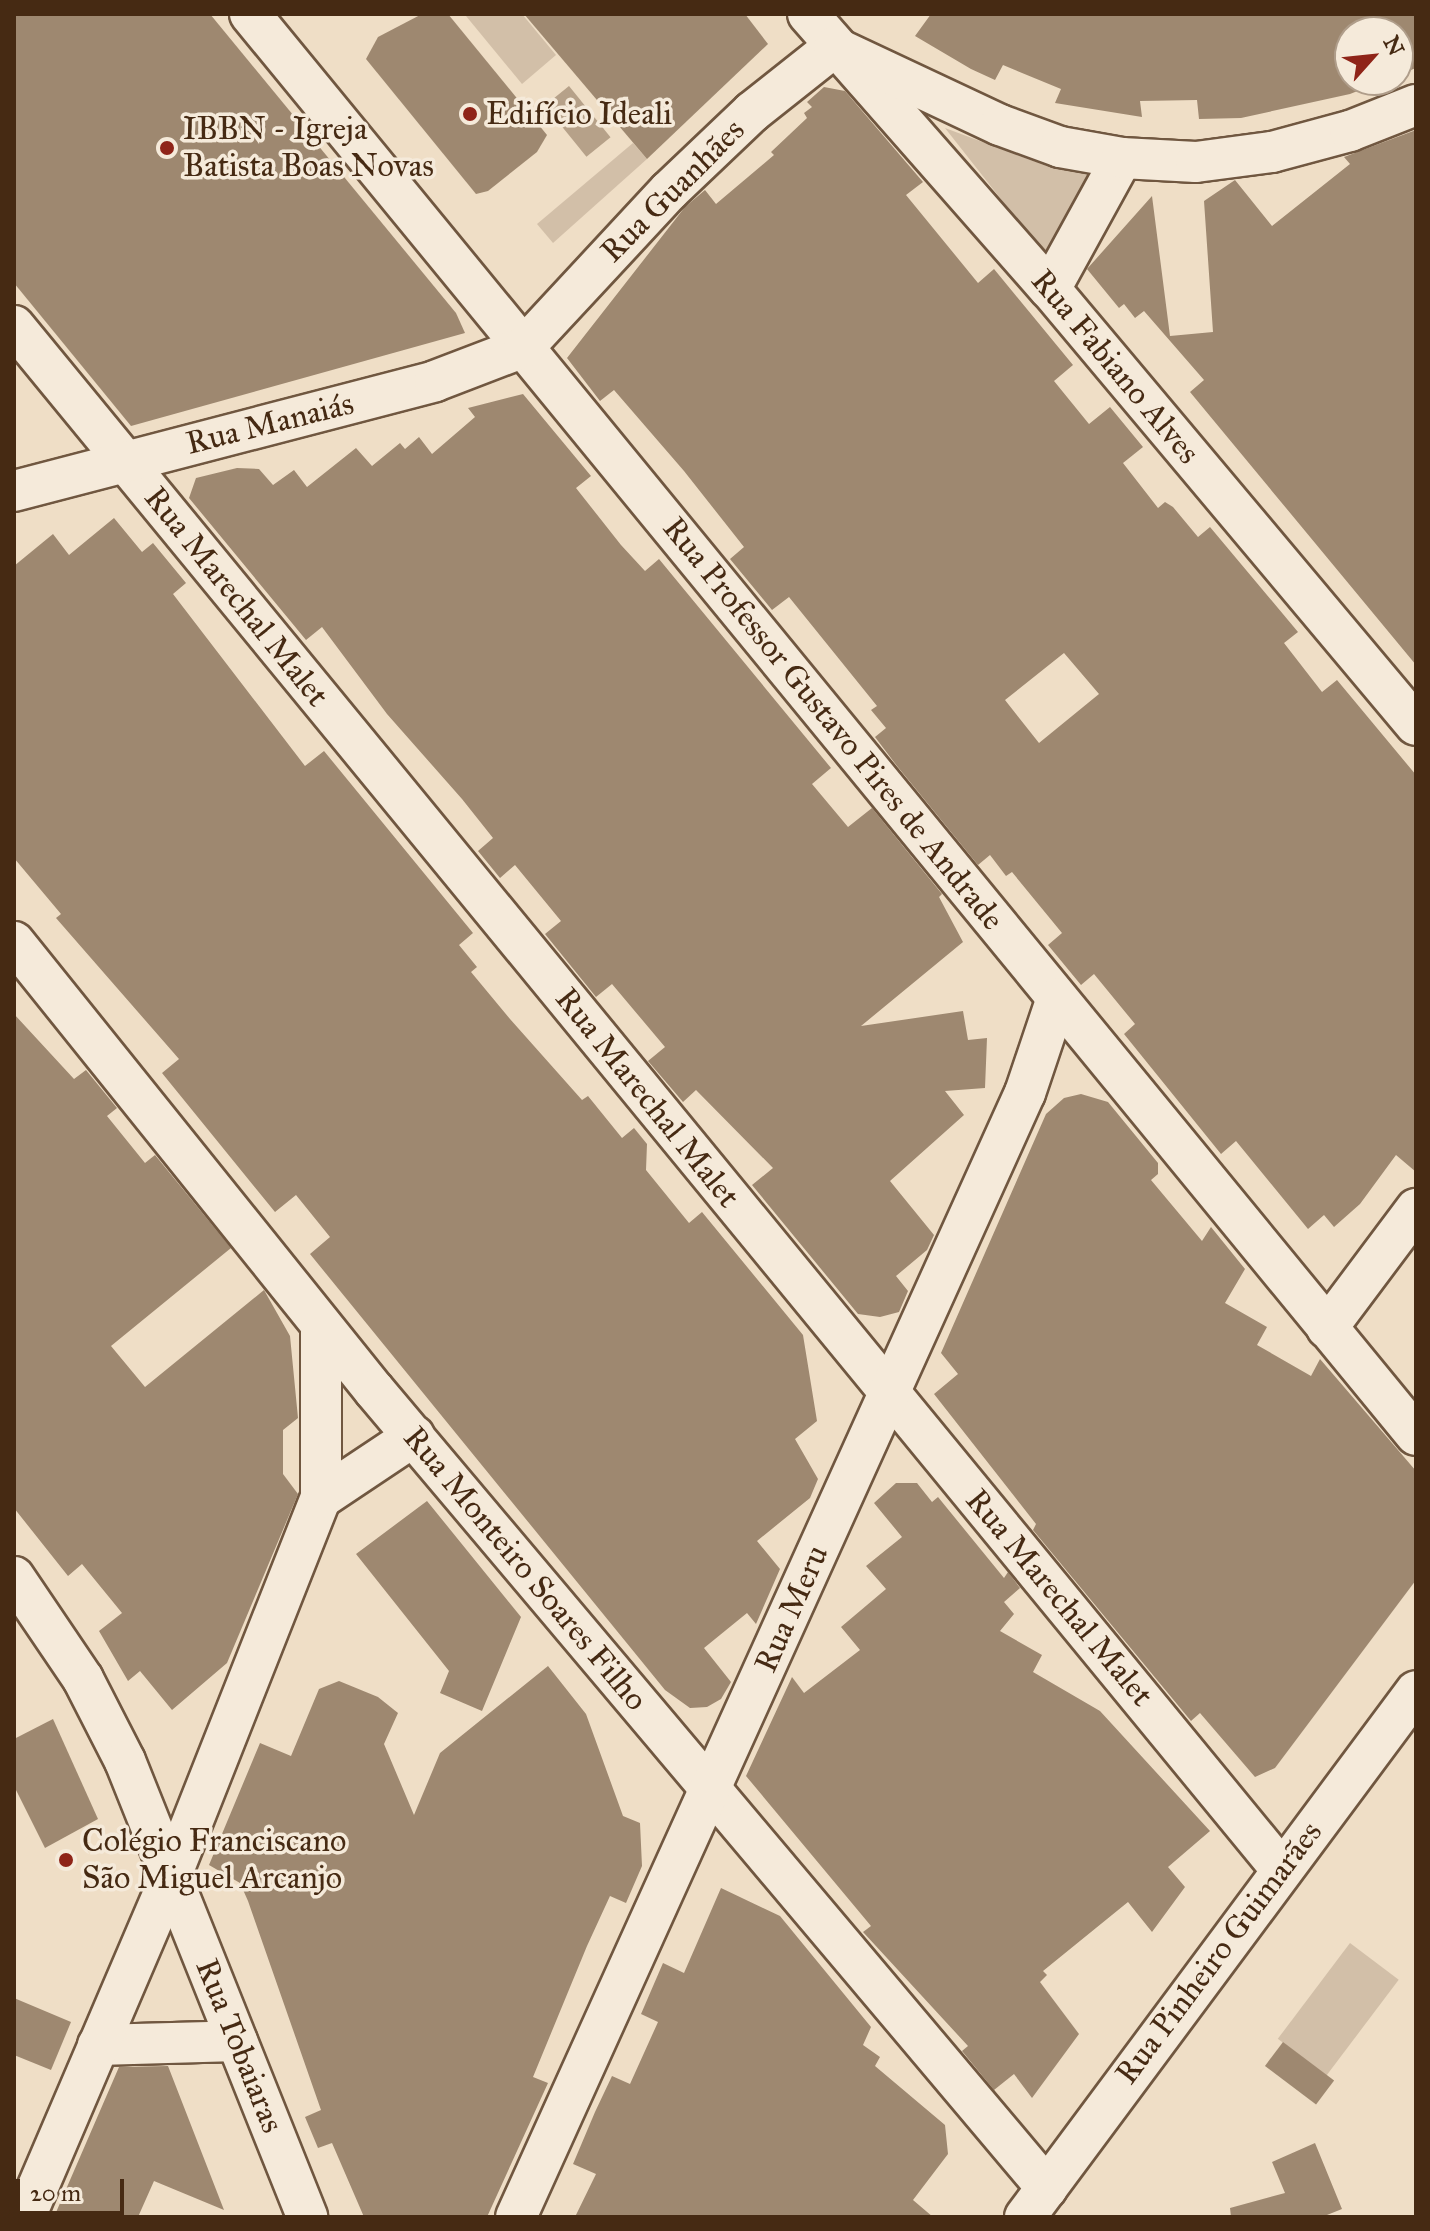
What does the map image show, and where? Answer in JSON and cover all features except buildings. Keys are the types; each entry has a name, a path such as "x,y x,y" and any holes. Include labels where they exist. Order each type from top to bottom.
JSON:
{"street":[{"name":"Rua Professor Gustavo Pires de Andrade","path":"250,14 1416,1435"},
{"name":"Rua Fabiano Alves","path":"808,14 1050,289 1416,725"},
{"name":"Rua Guanhães","path":"524,347 669,191 752,112 834,47"},
{"path":"834,47 1000,125 1060,147 1122,158 1196,162 1272,152 1350,131 1416,105"},
{"path":"1050,289 1122,158"},
{"name":"Rua Marechal Malet","path":"14,326 1281,1869"},
{"name":"Rua Manaiás","path":"14,491 435,381 524,347"},
{"name":"Rua Monteiro Soares Filho","path":"14,942 321,1325 710,1789 1036,2202"},
{"name":"Rua Meru","path":"516,2217 1025,1093 1057,998"},
{"path":"1327,1328 1416,1209"},
{"path":"25,2217 171,1876 321,1498 321,1325"},
{"path":"321,1498 414,1436"},
{"name":"Rua Tobaiaras","path":"14,1577 83,1679 125,1761 307,2217"},
{"name":"Rua Pinheiro Guimarães","path":"1036,2202 1416,1691"},
{"path":"98,2045 237,2041"}],"shaded area":[{"path":"522,14 556,55 522,84 466,16"},
{"path":"569,86 611,137 586,157 545,106"},
{"path":"945,128 1047,166 1095,173 1049,260"},
{"path":"633,143 647,159 553,243 537,224"},
{"path":"1350,1943 1399,1980 1326,2076 1278,2039"}],"place":[{"name":"Edifício Ideali","path":"470,114"},
{"name":"IBBN - Igreja Batista Boas Novas","path":"167,148"},
{"name":"Colégio Franciscano São Miguel Arcanjo","path":"66,1860"}]}
